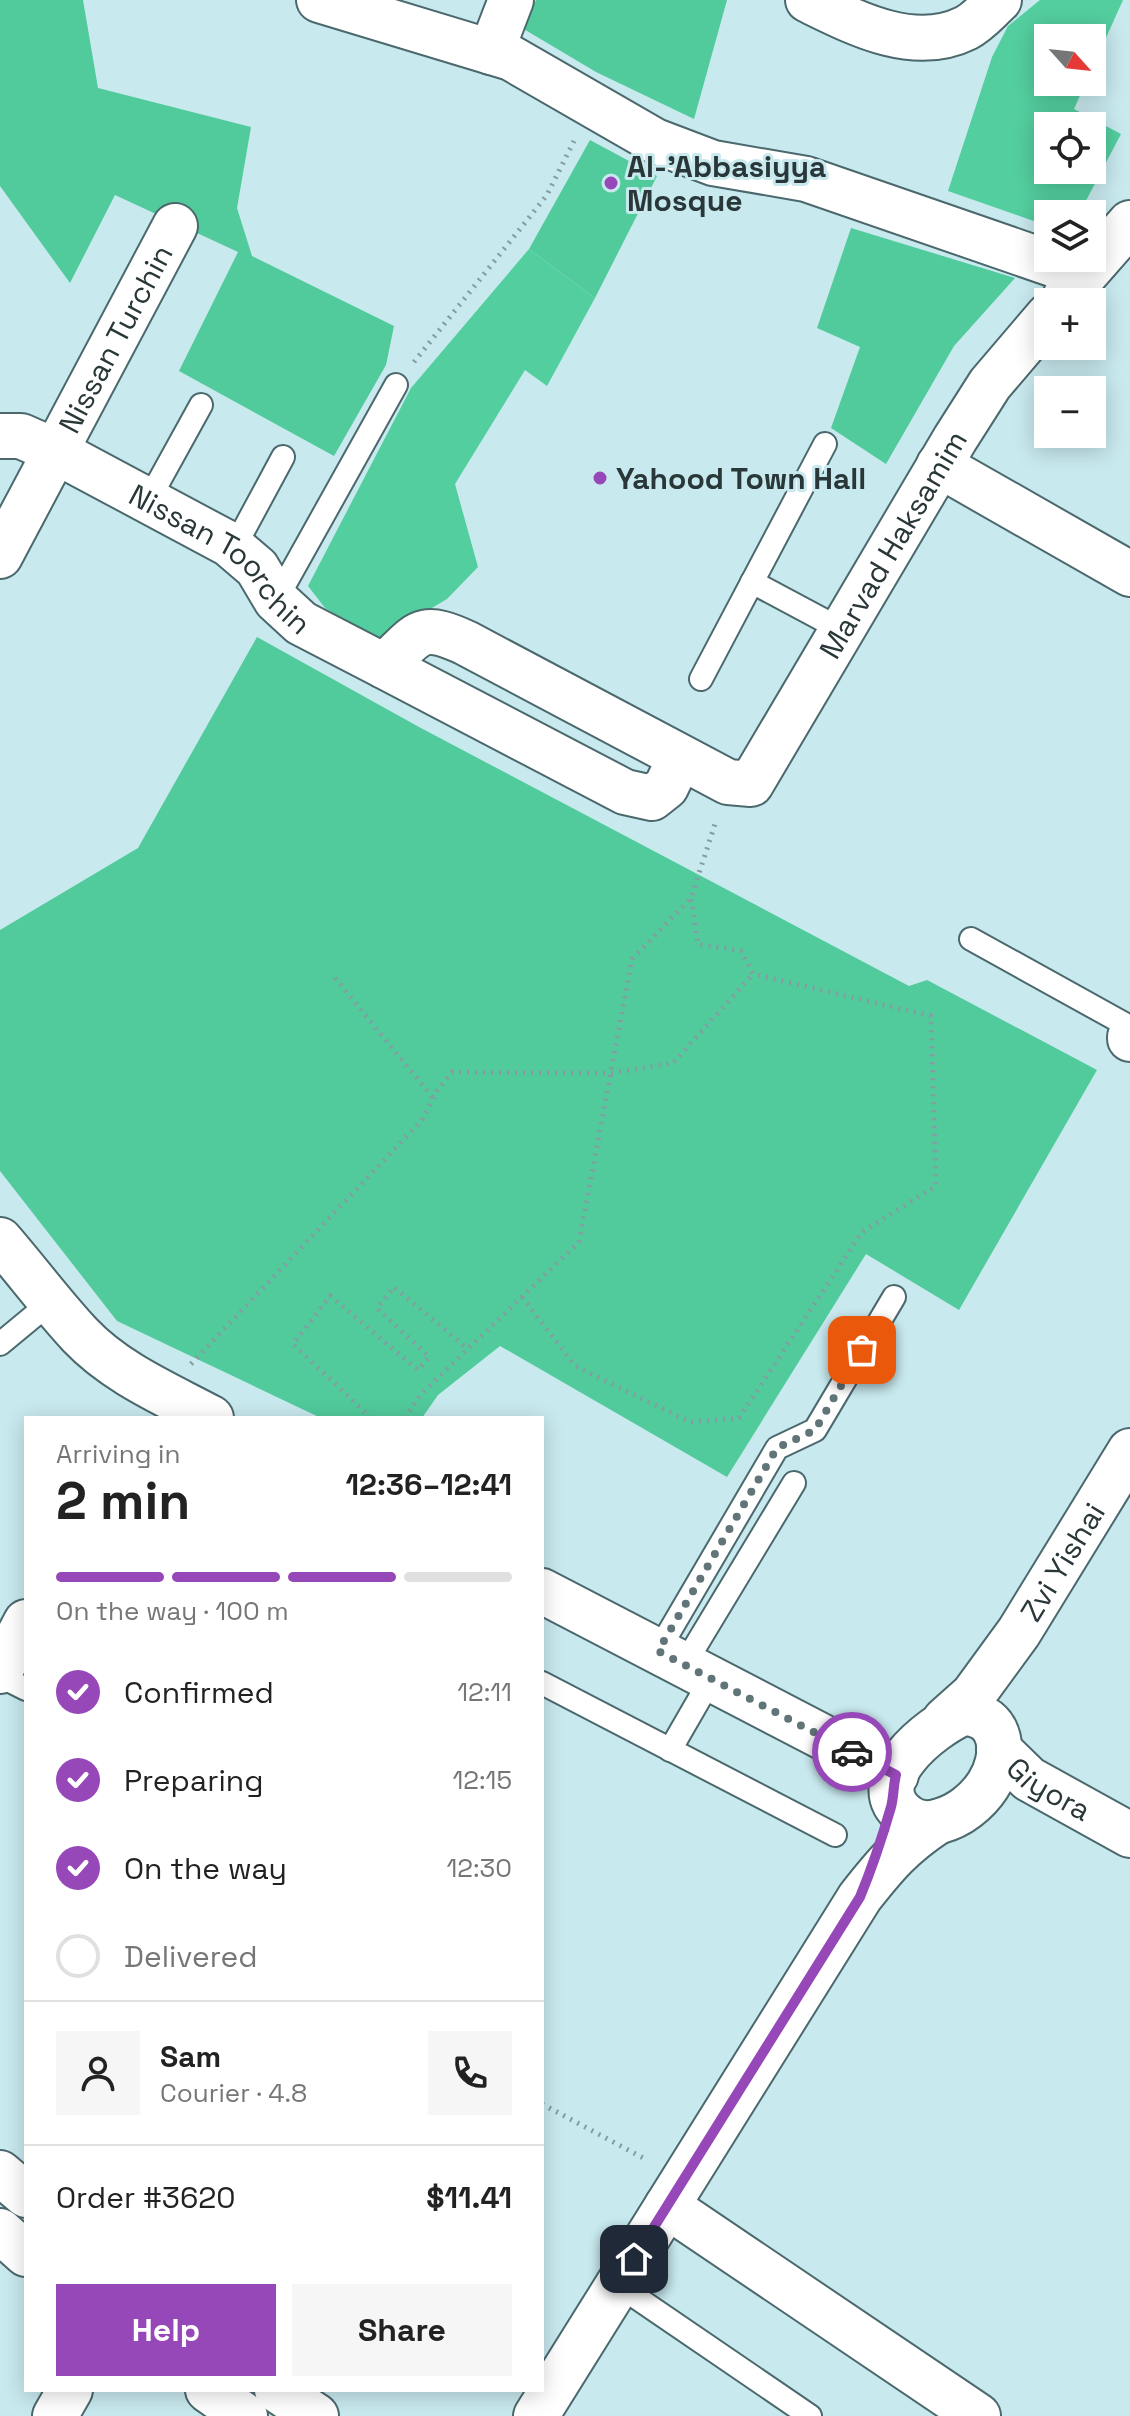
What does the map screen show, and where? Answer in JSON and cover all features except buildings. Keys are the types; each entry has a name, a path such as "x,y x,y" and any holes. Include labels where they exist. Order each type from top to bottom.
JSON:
{"street":[{"path":"319,0 511,58 655,141 713,163 806,179 1034,242"},
{"path":"491,52 511,0"},
{"path":"808,0 850,20 910,39 938,38 968,28 999,0"},
{"name":"Nissan Turchin","path":"0,556 175,226"},
{"name":"Marvad Haksamim","path":"740,783 842,630 990,384 1034,332"},
{"name":"Nissan Turchin","path":"0,436 21,436 55,451"},
{"name":"Nissan Toorchin","path":"55,451 234,548 257,568 276,600 301,623 625,792 652,798 666,787 680,758"},
{"path":"939,465 1130,574"},
{"path":"384,666 421,632 440,631 680,758 740,783"},
{"path":"0,1240 81,1336 116,1365 149,1399 204,1416"},
{"name":"Zvi Yishai","path":"945,1720 973,1695 1019,1632 1130,1451"},
{"path":"544,1592 685,1665 894,1788 901,1813 912,1821 924,1824 953,1814"},
{"path":"0,1674 24,1626"},
{"name":"Zvi Yishai","path":"998,1740 1003,1671 1019,1632"},
{"path":"536,2416 860,1897 908,1842 953,1814 990,1783 997,1766 998,1740 987,1719 975,1713 963,1713 945,1720 908,1753 860,1897"},
{"name":"Giyora","path":"998,1740 1029,1779 1118,1829"},
{"name":"Giyora","path":"953,1814 998,1801 1029,1802 1067,1809 1118,1829"},
{"path":"0,2173 24,2193"},
{"path":"675,2193 978,2416"},
{"path":"0,2231 24,2252"},
{"path":"55,2416 69,2392"},
{"path":"211,2392 245,2416"},
{"path":"280,2392 316,2416"}],"lane":[{"path":"276,600 396,385"},
{"path":"148,501 201,405"},
{"path":"701,679 825,444"},
{"path":"234,548 283,457"},
{"path":"752,582 842,630"},
{"path":"971,939 1130,1027"},
{"path":"670,1750 685,1665 777,1448 815,1430 894,1297"},
{"path":"0,1344 52,1301"},
{"path":"685,1665 794,1483"},
{"path":"0,1674 24,1688"},
{"path":"544,1684 835,1835"},
{"path":"618,2285 810,2416"}],"path":[{"path":"396,385 547,195 592,105"},
{"path":"406,1416 421,1394 579,1242 632,959 691,898 740,783"},
{"path":"522,1297 575,1366 690,1422 739,1418 862,1232 936,1186 931,1016 753,974 741,951 698,944 691,898"},
{"path":"149,1399 422,1120 452,1072 611,1073 673,1063 753,974"},
{"path":"335,978 433,1099"},
{"path":"369,1416 293,1344 330,1296 418,1370 429,1357 377,1308 394,1287 468,1349"},
{"path":"544,2105 675,2193"}],"green space":[{"path":"0,0 83,0 98,88 251,127 237,208 252,256 394,326 386,365 334,456 179,371 238,252 115,195 70,283 0,186"},
{"path":"536,0 727,0 694,119 596,72 522,28"},
{"path":"1040,0 1123,0 1106,38 1106,24 1034,24 1034,96 1080,96 1074,109 1080,112 1034,112 1034,184 1095,184 1086,200 1034,200 1034,221 948,191 992,57 1008,26"},
{"path":"1106,126 1121,134 1106,163"},
{"path":"590,140 657,176 595,298 529,249"},
{"path":"851,228 1015,278 954,346 886,464 831,428 860,347 817,328"},
{"path":"529,249 595,298 547,386 525,370 455,484 478,567 447,599 378,640 325,608 308,586 411,388"},
{"path":"257,637 419,727 909,986 927,980 1097,1070 959,1310 866,1254 727,1477 500,1346 438,1395 423,1416 317,1416 117,1321 0,1171 0,930 138,848"}],"way so far":[{"path":"852,1752 658,1651 777,1448 815,1430 862,1350"}],"place":[{"name":"Al-'Abbasiyya Mosque","path":"611,183"},
{"name":"Yahood Town Hall","path":"600,478"}],"route":[{"path":"634,2259 860,1897 893,1801 892,1787 896,1775 852,1752"}]}
